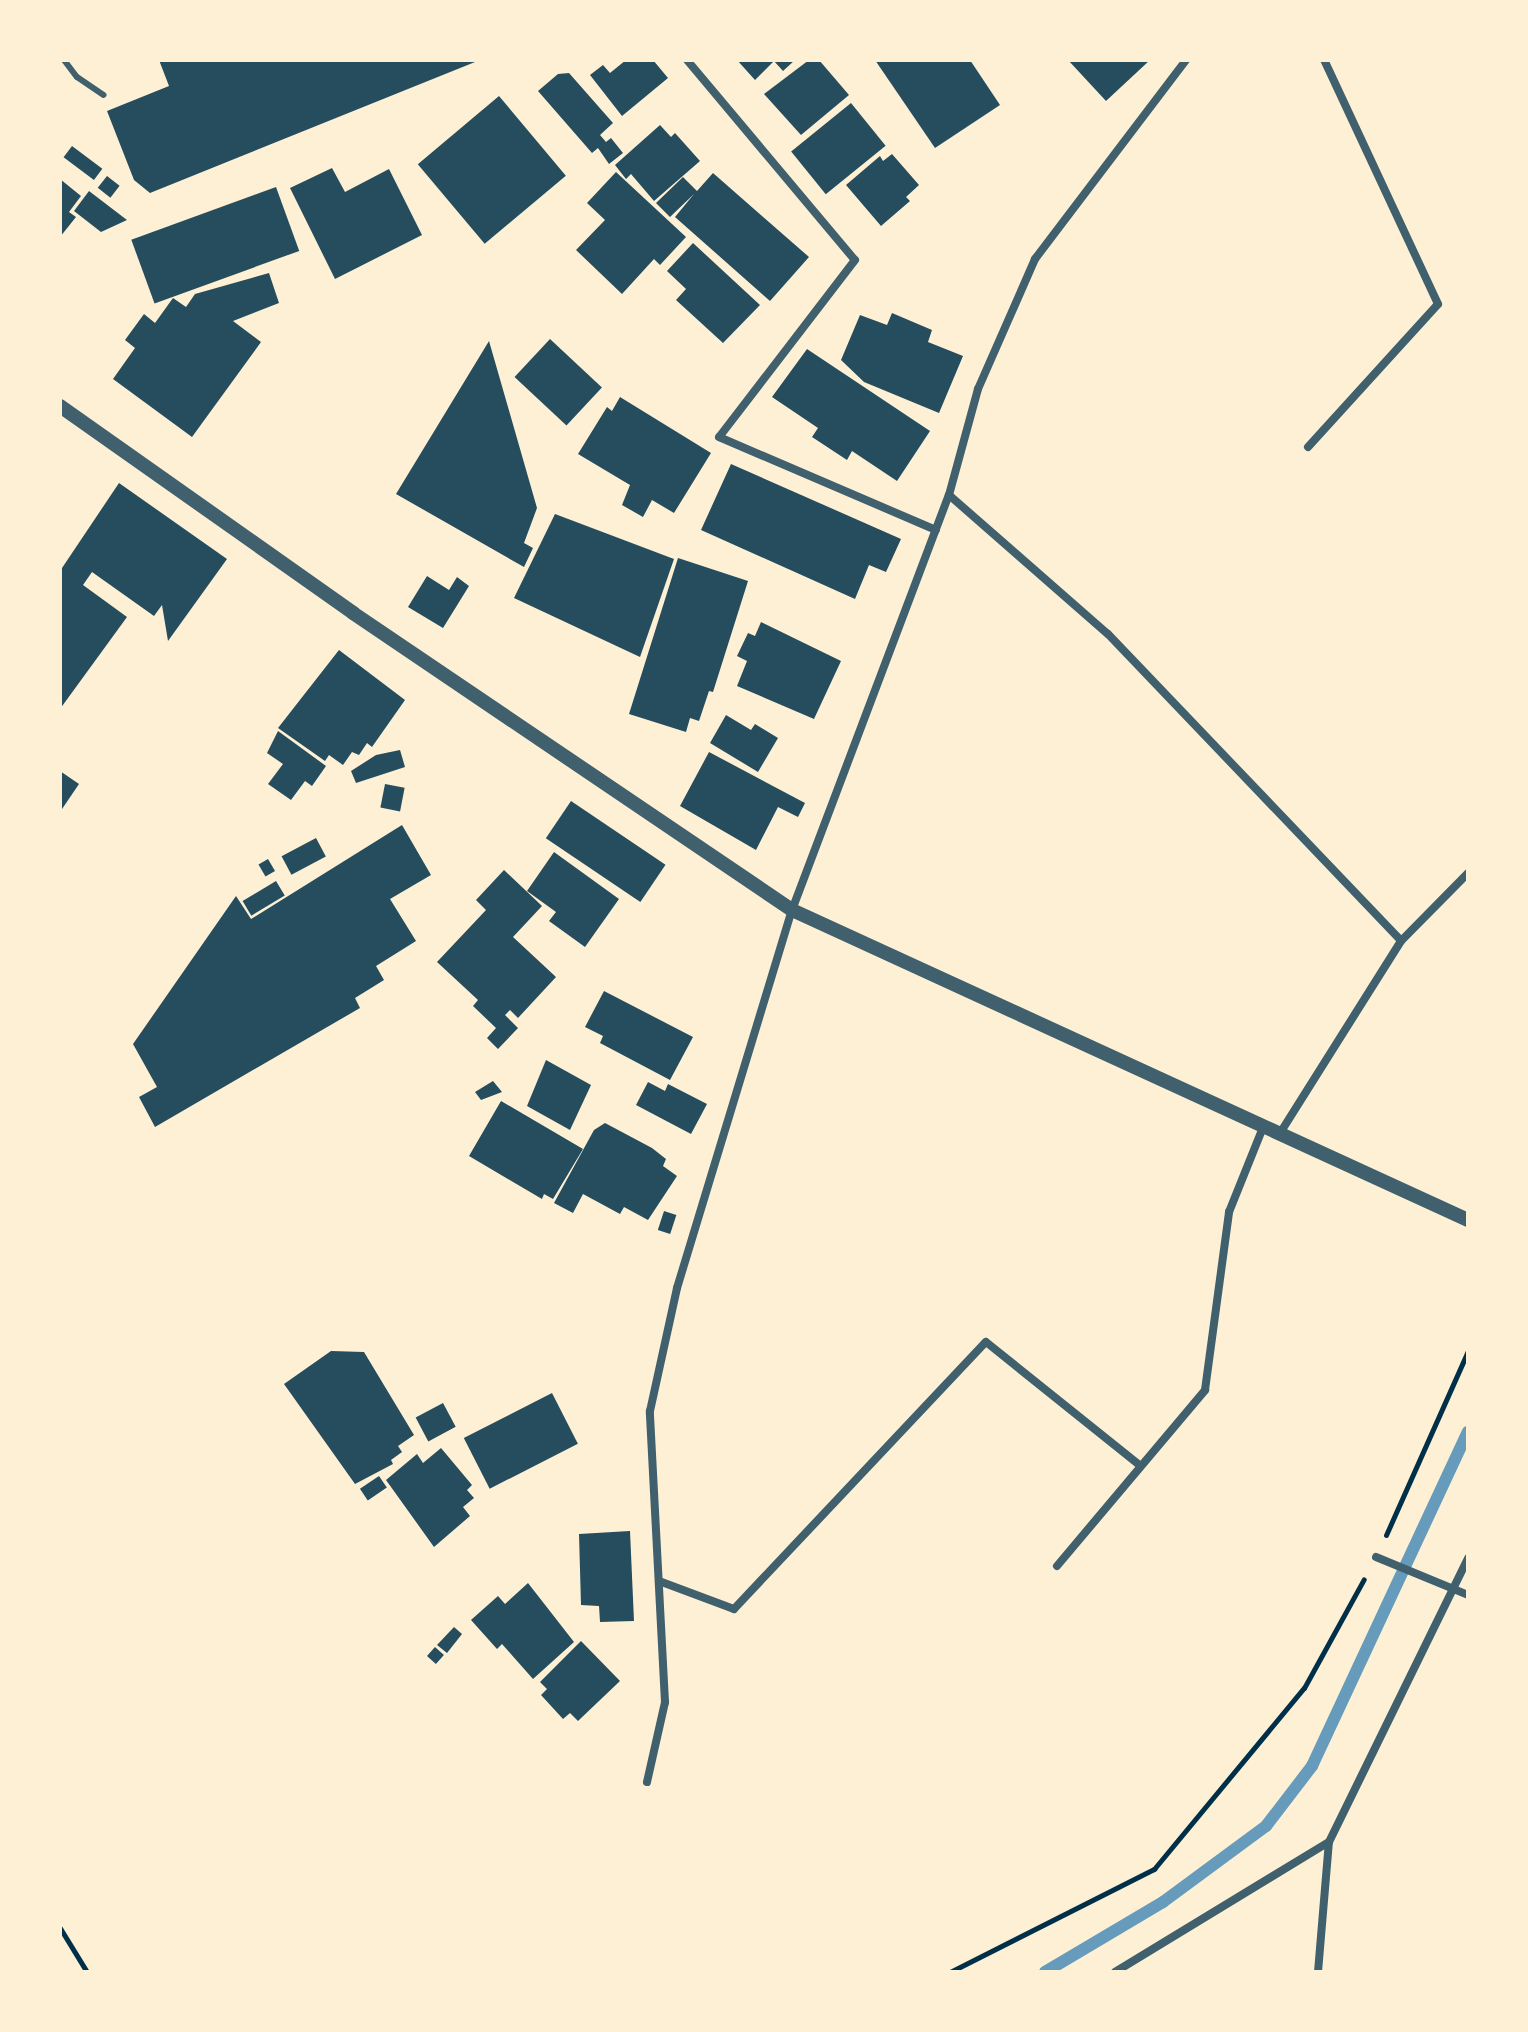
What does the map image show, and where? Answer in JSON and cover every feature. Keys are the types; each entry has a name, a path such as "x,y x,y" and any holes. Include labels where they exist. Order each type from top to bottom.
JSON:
{"street":[{"path":"687,60 855,260 719,437 936,530"},
{"path":"647,1782 665,1702 650,1411 677,1288 792,910 949,495 978,389 1035,259 1186,60"},
{"path":"1308,447 1438,304 1324,60"},
{"path":"60,406 481,701 792,910 1468,1220"},
{"path":"949,495 1108,634 1401,941"},
{"path":"1280,1133 1401,941 1468,873"},
{"path":"1057,1566 1205,1390 1229,1212 1264,1125"},
{"path":"659,1581 734,1609 986,1342 1141,1466"},
{"path":"1381,1558 1468,1595"},
{"path":"1318,1972 1329,1842 1455,1591 1468,1558"},
{"path":"1115,1972 1329,1842"}],"lane":[{"path":"64,60 77,77 104,95"}],"path":[{"path":"950,1972 1154,1869 1304,1688 1381,1558 1468,1351"},
{"path":"60,1928 87,1972"}],"building":[{"path":"159,60 480,60 150,193 134,180 107,111 169,86"},
{"path":"626,60 653,60 668,78 622,116 590,75 603,65 610,73"},
{"path":"737,60 795,60 783,71 774,61 755,80"},
{"path":"809,60 819,60 849,95 801,135 764,94"},
{"path":"875,60 970,60 1000,105 935,148"},
{"path":"1068,60 1150,60 1106,101"},
{"path":"569,73 613,123 600,135 606,142 611,138 623,153 609,164 598,148 592,153 538,91 558,74"},
{"path":"499,96 566,176 485,244 418,164"},
{"path":"851,103 886,146 826,194 791,151"},
{"path":"660,125 671,137 675,133 700,161 654,201 631,174 626,179 615,165"},
{"path":"72,146 102,169 94,180 64,157"},
{"path":"892,154 919,185 906,197 910,201 881,226 846,185 880,156 883,161"},
{"path":"332,168 345,192 389,169 422,235 335,279 290,188"},
{"path":"616,172 686,237 660,265 654,259 622,294 576,250 605,220 587,203"},
{"path":"713,173 809,257 770,301 675,217 694,194 670,217 656,203 683,177 697,191"},
{"path":"107,176 120,186 110,198 98,188"},
{"path":"60,179 81,196 69,212 76,217 60,237"},
{"path":"276,187 299,251 155,304 131,240"},
{"path":"89,191 127,220 101,232 74,211"},
{"path":"693,243 760,305 723,343 676,300 686,289 667,271"},
{"path":"269,273 279,303 233,321 261,342 192,437 113,379 135,348 125,340 144,314 155,323 173,298 186,307 195,294"},
{"path":"892,313 932,330 928,342 963,356 939,413 864,382 841,360 860,315 887,325"},
{"path":"550,339 602,387 566,425 515,377"},
{"path":"489,341 537,508 524,543 533,548 524,567 396,494"},
{"path":"807,349 930,431 897,481 852,451 847,460 812,437 818,428 772,397"},
{"path":"620,397 711,453 674,513 652,500 643,517 622,505 630,485 578,454 607,407 612,411"},
{"path":"731,464 901,539 886,572 869,565 855,599 701,530"},
{"path":"119,483 227,559 168,641 162,605 154,616 92,572 83,585 127,617 60,709 60,571"},
{"path":"555,514 674,559 640,657 514,598"},
{"path":"678,558 748,581 713,692 709,691 699,721 690,718 686,732 629,714"},
{"path":"427,576 449,590 457,577 469,586 443,628 408,607"},
{"path":"761,622 841,661 814,719 737,686 747,661 737,656 748,633 755,636"},
{"path":"339,650 405,700 372,747 367,743 359,755 352,752 343,765 329,755 325,761 278,728"},
{"path":"726,715 751,730 755,724 778,738 758,772 710,743"},
{"path":"278,731 326,766 312,786 305,781 291,800 268,784 283,764 267,753"},
{"path":"400,750 405,767 356,783 351,771 376,755"},
{"path":"709,752 805,803 798,817 778,807 756,850 680,806"},
{"path":"60,771 79,784 60,812"},
{"path":"385,784 405,788 400,811 380,808"},
{"path":"571,801 666,865 640,902 546,838"},
{"path":"402,825 431,875 390,899 416,941 376,966 384,980 355,998 360,1008 155,1127 139,1097 157,1087 133,1044 236,896 251,919"},
{"path":"316,838 326,857 291,875 282,856"},
{"path":"554,852 619,899 585,947 549,921 556,912 527,891"},
{"path":"268,859 275,871 265,877 258,865"},
{"path":"504,870 542,906 513,937 556,977 518,1018 510,1010 505,1015 518,1028 498,1049 487,1038 496,1028 473,1006 478,1000 437,962 486,910 476,900"},
{"path":"276,881 285,896 251,916 243,901"},
{"path":"604,991 693,1037 670,1080 600,1043 603,1036 585,1027"},
{"path":"546,1060 591,1085 570,1130 527,1106"},
{"path":"493,1081 502,1092 481,1100 475,1092"},
{"path":"648,1082 665,1091 668,1084 707,1104 691,1134 636,1105"},
{"path":"501,1101 583,1149 553,1199 544,1194 542,1199 469,1156"},
{"path":"605,1123 652,1148 666,1159 663,1166 677,1176 648,1220 624,1207 620,1214 583,1194 573,1213 554,1203 594,1130"},
{"path":"664,1211 676,1215 670,1234 658,1230"},
{"path":"331,1351 364,1352 414,1435 398,1446 402,1452 391,1460 393,1464 355,1484 284,1384"},
{"path":"552,1393 578,1444 490,1489 464,1438"},
{"path":"443,1403 456,1427 428,1441 416,1418"},
{"path":"441,1448 472,1485 467,1490 474,1498 463,1507 470,1516 434,1547 386,1480 417,1454 423,1463"},
{"path":"379,1476 387,1488 368,1500 360,1489"},
{"path":"630,1531 634,1621 600,1622 599,1606 581,1605 579,1534"},
{"path":"528,1583 574,1642 533,1679 502,1644 497,1649 471,1620 498,1596 505,1604"},
{"path":"454,1627 462,1634 447,1653 437,1645"},
{"path":"581,1641 620,1681 578,1721 570,1713 563,1719 541,1695 547,1689 540,1682"},
{"path":"435,1647 444,1655 436,1664 427,1656"}],"waterway":[{"path":"1045,1972 1163,1902 1266,1826 1312,1766 1468,1432"}]}
